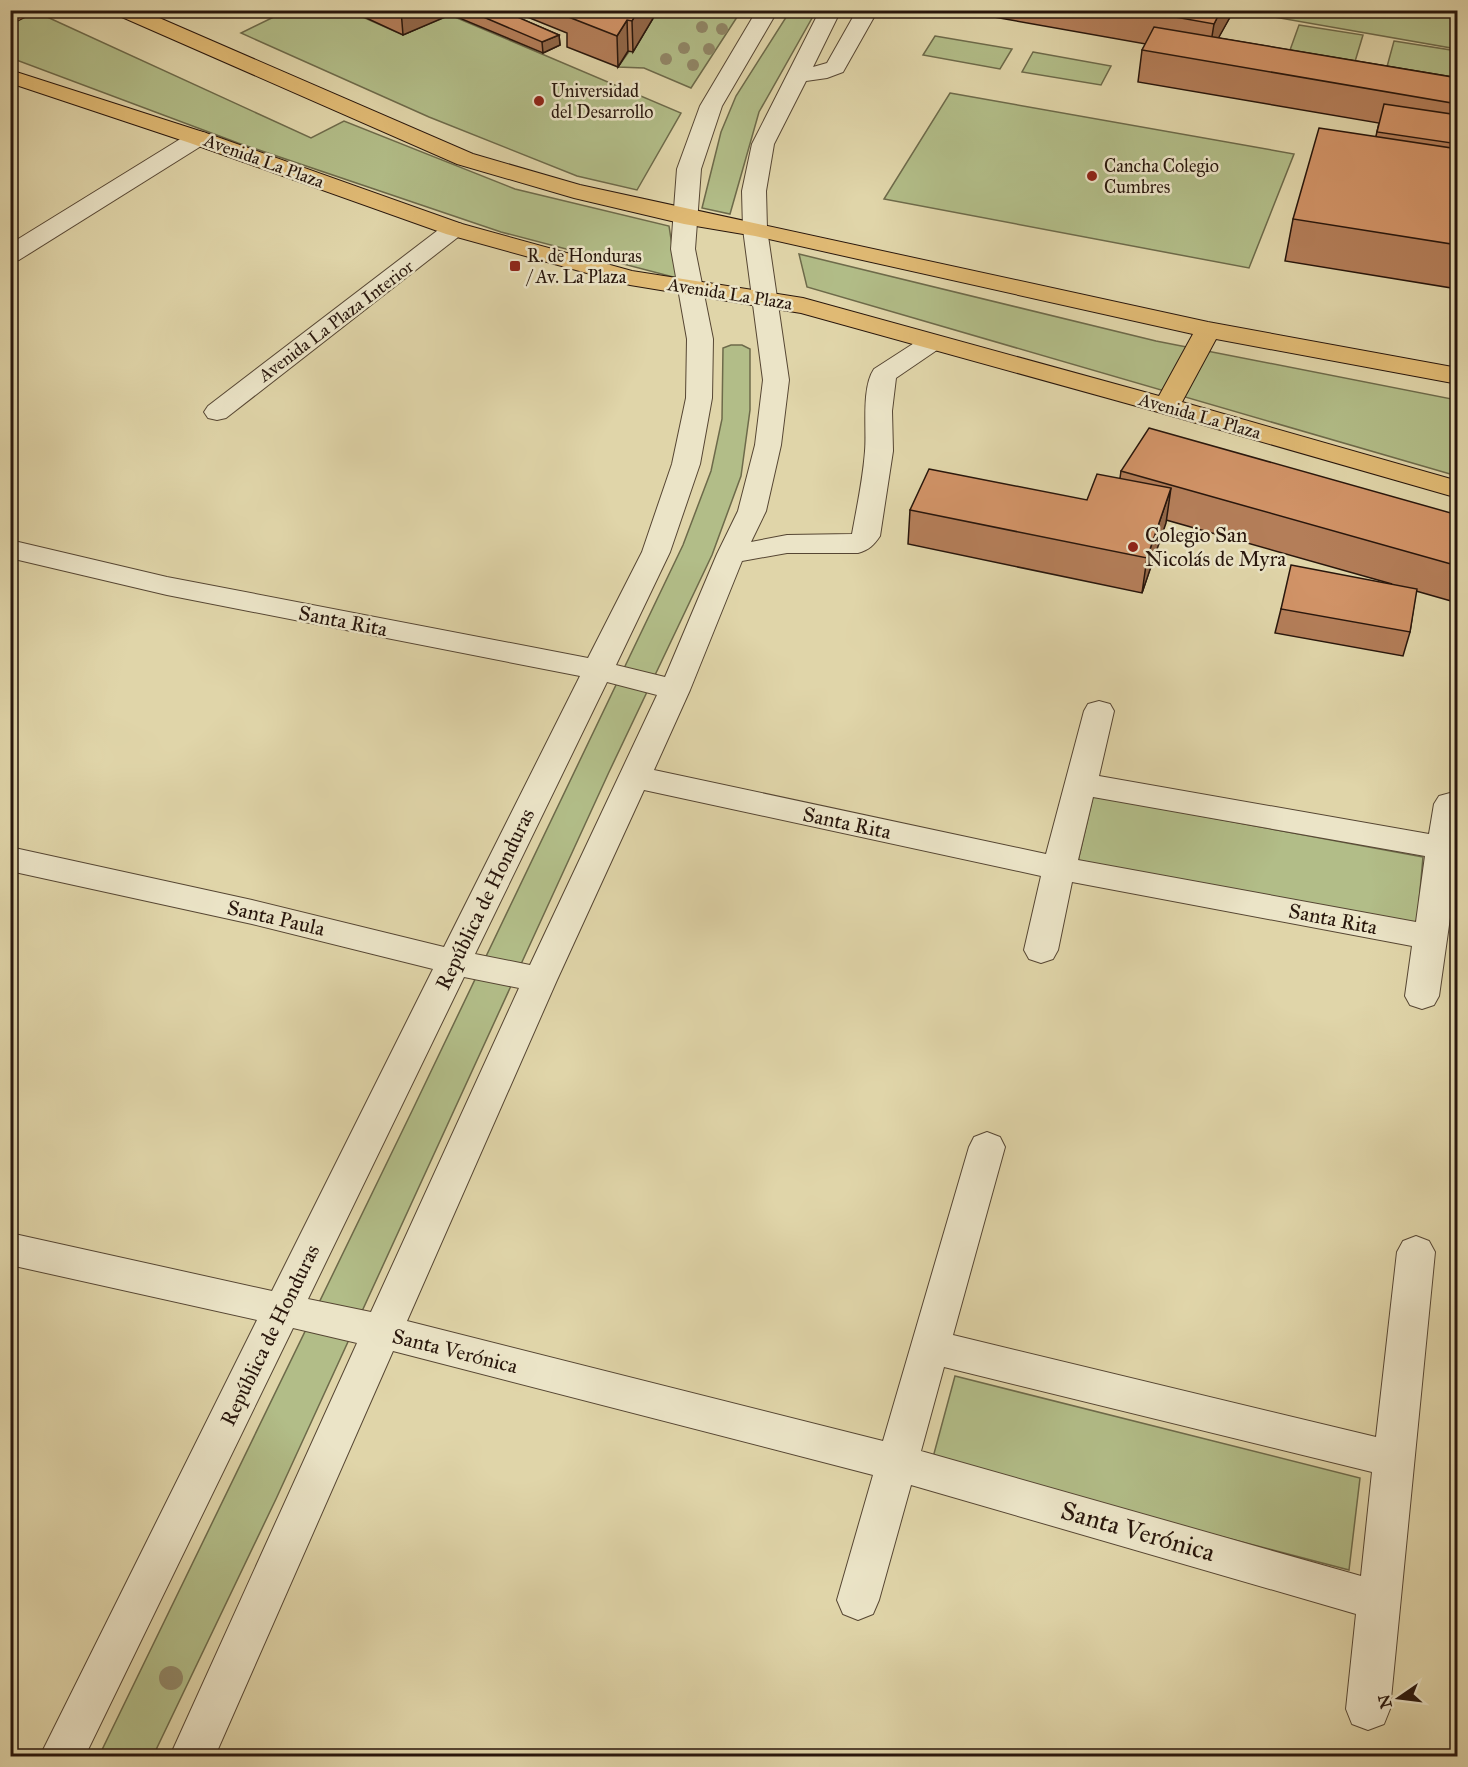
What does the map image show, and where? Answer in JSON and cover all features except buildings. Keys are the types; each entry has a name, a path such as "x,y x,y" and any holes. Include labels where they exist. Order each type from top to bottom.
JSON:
{"main road":[{"path":"10,18 24,10"},
{"path":"122,10 465,159 574,191 684,217 755,229 1208,330 1458,376"},
{"name":"Avenida La Plaza","path":"10,76 198,138 454,230 630,278 802,306 1167,406 1458,490"},
{"path":"1167,406 1208,330"}],"street":[{"name":"República de Honduras","path":"62,1756 656,552 686,464 699,398 700,339 683,249 689,169 711,106 768,10"},
{"path":"192,1756 540,980 636,777 731,554 752,511 768,445 776,380 755,229 754,191 763,144 831,10"},
{"path":"799,75 819,73 835,67 868,10"},
{"path":"10,255 198,138"},
{"name":"Avenida La Plaza Interior","path":"217,412 454,230"},
{"path":"731,554 788,544 858,544 866,536 879,451 879,411 883,375 931,343"},
{"name":"Santa Rita","path":"10,549 166,586 598,670 675,690"},
{"path":"1041,950 1059,868 1100,711"},
{"name":"Santa Rita","path":"636,777 1059,868 1430,937"},
{"path":"1082,784 1443,848"},
{"path":"1422,996 1450,804"},
{"name":"Santa Paula","path":"10,859 540,980"},
{"path":"858,1600 987,1147"},
{"name":"Santa Verónica","path":"10,1249 384,1332 897,1463 1379,1601"},
{"path":"1368,1709 1416,1252"},
{"path":"931,1347 1394,1459"}],"green space":[{"path":"34,11 311,138 344,121 515,189 669,226 677,278 501,232 238,143 11,58 11,25"},
{"name":"Universidad del Desarrollo","path":"286,11 349,11 403,35 450,15 681,113 637,190 577,176 429,117 241,33"},
{"path":"658,11 741,11 691,88 644,68 618,67"},
{"path":"790,11 816,11 759,112 730,214 702,208 721,132 736,96"},
{"path":"1277,11 1457,11 1457,49 1274,17"},
{"path":"1299,25 1363,35 1347,88 1280,78"},
{"path":"935,36 1012,49 1000,69 923,55"},
{"path":"1394,41 1457,51 1457,64 1448,106 1379,96"},
{"path":"1033,52 1111,66 1101,85 1022,72"},
{"name":"Cancha Colegio Cumbres","path":"950,93 1294,154 1249,268 884,199"},
{"path":"799,254 1156,341 1457,400 1457,476 807,287"},
{"path":"742,345 750,349 750,410 741,476 712,555 609,772 276,1499 153,1756 99,1756 683,545 711,471 722,419 723,348"},
{"path":"1093,796 1423,857 1417,925 1078,861"},
{"path":"955,1376 1360,1478 1349,1570 932,1461"}],"place":[{"name":"Universidad del Desarrollo","path":"539,101"},
{"name":"Cancha Colegio Cumbres","path":"1092,176"},
{"name":"R. de Honduras / Av. La Plaza","path":"515,266"},
{"name":"Colegio San Nicolás de Myra","path":"1133,547"}]}
